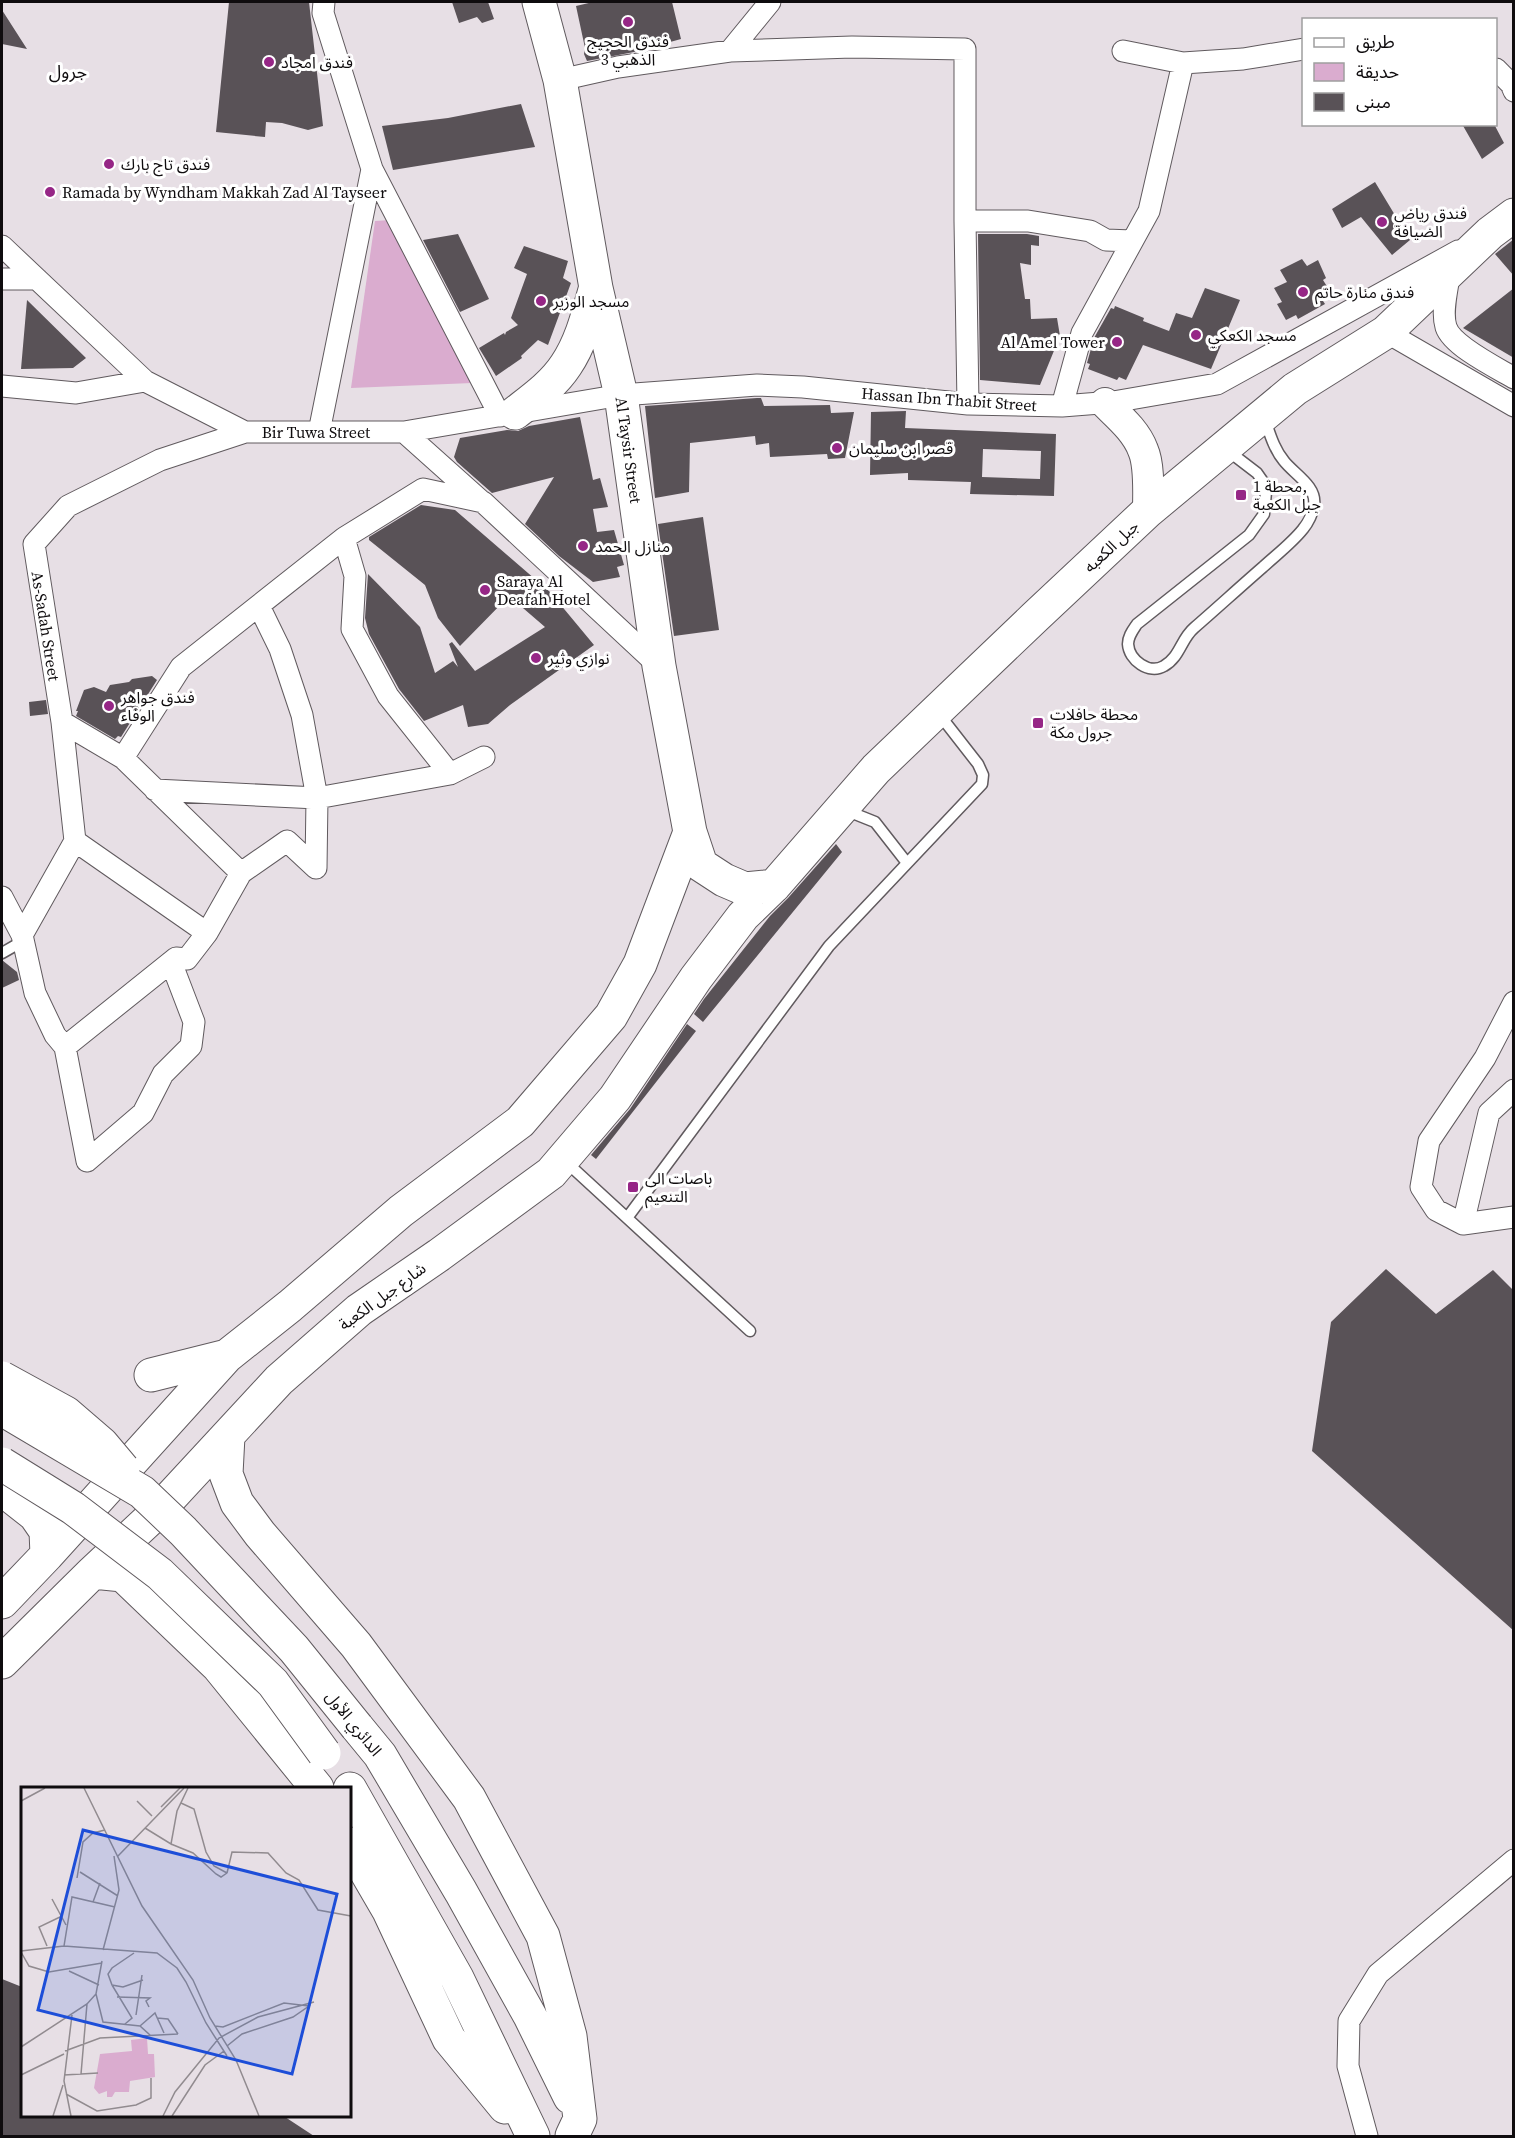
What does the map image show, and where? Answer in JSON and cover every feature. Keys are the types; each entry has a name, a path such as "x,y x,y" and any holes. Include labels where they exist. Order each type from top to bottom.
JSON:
{"highway":[{"name":"Al Taysir Street","path":"539,2 560,80 596,288 621,395 659,666 690,832 701,865 724,880 745,889 774,886"},
{"name":"جبل الكعبه","path":"743,916 774,886 876,770 1148,511 1295,389 1386,332 1502,224"},
{"path":"507,414 544,391 567,364 584,328 596,288"},
{"path":"8,1595 227,1356 290,1306 401,1211 520,1122 611,1016 640,964 690,832"},
{"name":"شارع جبل الكعبة","path":"2,1662 155,1514 279,1380 359,1310 551,1173 615,1098 696,978 743,916"},
{"path":"150,1375 227,1356"},
{"path":"2,1378 66,1413 102,1444 142,1492"},
{"name":"الدائري الأول","path":"2,1409 142,1492 183,1531 294,1649 381,1755 530,2016 581,2130"},
{"path":"228,1436 226,1474 237,1503 260,1534 356,1645 469,1798 543,1936 570,2036 581,2130"},
{"path":"2,1464 73,1508 160,1574 273,1683 348,1787"},
{"path":"2,1489 35,1515 46,1531 47,1555"},
{"path":"93,1572 123,1575 218,1666 316,1787"},
{"path":"351,1792 457,1978 531,2136"},
{"path":"351,1846 389,1911 449,2039 531,2136"}],"street":[{"path":"324,2 323,13 372,169 507,414"},
{"path":"730,51 770,2"},
{"path":"560,80 618,67 730,51 852,47 965,49 968,404"},
{"path":"1124,51 1183,63 1243,59 1302,49"},
{"path":"1062,406 1082,333 1149,211 1183,63"},
{"path":"1497,70 1511,84 1514,92"},
{"path":"319,432 372,169"},
{"path":"965,220 1028,221 1090,231 1106,240 1132,242"},
{"name":"Hassan Ibn Thabit Street","path":"621,395 757,385 803,387 968,404 1062,406 1105,403 1217,384 1502,224"},
{"name":"Bir Tuwa Street","path":"2,246 145,381 245,432 404,432 621,395"},
{"path":"1450,270 1446,328 1456,340 1489,364 1514,378"},
{"path":"2,279 37,279"},
{"path":"1386,332 1514,406"},
{"path":"2,386 76,393 145,381"},
{"path":"1105,403 1127,424 1144,451 1148,481 1148,511"},
{"name":"As-Sadah Street","path":"75,842 62,722 34,544 68,506 160,460 245,432"},
{"path":"404,432 483,502 659,666"},
{"path":"123,758 181,667 344,538 423,489 483,502"},
{"path":"344,538 355,576 352,629 388,696 450,774"},
{"path":"65,1047 176,958 188,959 207,933 241,873 287,841 316,868 317,798 302,716 280,649 259,606"},
{"path":"62,722 123,758 241,873"},
{"path":"155,790 317,798 450,774 484,757"},
{"path":"22,938 75,842 207,933"},
{"path":"2,897 22,938 35,993 56,1035 65,1047 87,1161 143,1113 163,1074 191,1046 194,1022 171,962"},
{"path":"1514,1002 1485,1058 1429,1141 1421,1187 1436,1210 1464,1224 1514,1217"},
{"path":"1464,1224 1489,1113 1514,1090"},
{"path":"1367,2136 1348,2066 1349,2021 1378,1974 1514,1860"}],"lane":[{"path":"1224,448 1257,473 1264,483 1266,492 1264,514 1250,535 1137,624 1130,634 1128,644 1138,664 1149,669 1162,668 1177,656 1187,634 1303,529 1311,514 1315,502 1311,489 1284,462 1275,447 1263,416"},
{"path":"627,1218 829,946 982,784 983,775 978,764 937,711"},
{"path":"842,808 875,822 907,863"},
{"path":"2,953 22,938"},
{"path":"563,1159 750,1331"}],"green space":[{"path":"391,220 472,383 351,388 375,221"}],"building":[{"name":"فندق امجاد","path":"229,2 309,2 323,126 308,130 282,123 266,122 265,137 216,132"},
{"path":"452,2 488,2 494,19 482,23 477,17 459,23"},
{"name":"فندق الحجيج الذهبي 3","path":"593,2 672,2 681,39 634,52 587,61 576,6"},
{"path":"2,10 27,49 2,44"},
{"path":"521,104 535,147 393,170 382,126 448,118"},
{"path":"1463,126 1495,126 1504,143 1482,159"},
{"name":"فندق رياض الضيافة","path":"1375,182 1410,240 1392,255 1361,217 1342,228 1332,209"},
{"path":"458,234 489,299 460,312 423,240"},
{"path":"978,234 1039,236 1039,246 1031,245 1031,265 1020,263 1025,299 1030,299 1031,319 1057,318 1060,336 1040,385 980,380"},
{"path":"1514,239 1514,276 1495,254"},
{"name":"مسجد الوزير","path":"524,246 568,261 563,278 571,283 548,345 538,340 521,356 522,358 496,376 479,348 504,333 505,335 518,325 511,318 527,274 514,268"},
{"name":"فندق منارة حاتم","path":"1302,259 1307,266 1318,260 1326,278 1323,280 1333,296 1323,301 1325,304 1298,319 1296,315 1286,320 1277,304 1282,302 1274,288 1287,282 1280,270"},
{"path":"1205,288 1240,300 1211,369 1143,345 1126,380 1119,377 1117,380 1088,369 1090,364 1087,363 1094,338 1111,308 1114,309 1115,306 1144,318 1143,321 1169,331 1176,313 1192,318"},
{"path":"1514,288 1514,358 1463,328"},
{"path":"27,300 86,358 73,368 21,369"},
{"name":"قصر ابن سليمان","path":"761,398 764,406 830,405 831,413 854,412 845,458 828,459 827,454 770,457 769,443 756,445 755,436 690,443 689,492 655,498 645,406"},
{"path":"906,411 905,428 1056,434 1054,496 970,494 971,482 908,480 908,473 870,475 871,412","holes":["983,449 1041,451 1040,479 982,477"]},
{"path":"580,417 593,480 600,478 608,507 593,509 597,532 614,530 624,565 617,567 620,577 593,582 559,556 525,524 554,477 492,493 454,457 460,438 507,430 518,431 529,426"},
{"path":"421,505 455,510 550,592 594,645 510,705 488,724 468,727 463,705 424,721 399,689 369,634 365,618 368,574 420,627 435,673 453,661 458,667 449,644 452,642 475,671 545,627 509,596 460,646 438,618 425,585 369,540 369,537"},
{"path":"703,517 719,630 674,636 658,524"},
{"name":"فندق جواهر الوفاء","path":"152,676 157,680 121,737 118,736 115,739 76,716 84,690 94,687 106,692 110,685"},
{"path":"46,700 48,714 30,716 29,702"},
{"path":"836,844 842,852 703,1022 694,1014 704,999 770,916"},
{"path":"2,960 17,972 19,980 2,988"},
{"path":"687,1024 696,1031 596,1159 591,1155 630,1109"},
{"path":"1386,1269 1436,1314 1493,1270 1514,1291 1514,1631 1312,1451 1331,1322"},
{"path":"2,1979 21,1987 21,2117 285,2117 314,2136 2,2136"}],"place":[{"name":"فندق الحجيج الذهبي 3","path":"628,22"},
{"name":"فندق امجاد","path":"269,62"},
{"name":"فندق تاج بارك","path":"109,164"},
{"name":"Ramada by Wyndham Makkah Zad Al Tayseer","path":"50,192"},
{"name":"فندق رياض الضيافة","path":"1382,222"},
{"name":"فندق منارة حاتم","path":"1303,292"},
{"name":"مسجد الوزير","path":"541,301"},
{"name":"مسجد الكعكي","path":"1196,335"},
{"name":"Al Amel Tower","path":"1117,342"},
{"name":"قصر ابن سليمان","path":"837,448"},
{"name":"محطة 1, جبل الكعبة","path":"1241,495"},
{"name":"منازل الحمد","path":"583,546"},
{"name":"Saraya Al Deafah Hotel","path":"485,590"},
{"name":"نوازي وثير","path":"536,658"},
{"name":"فندق جواهر الوفاء","path":"109,706"},
{"name":"محطة حافلات جرول مكة","path":"1038,723"},
{"name":"باصات الى التنعيم","path":"633,1187"}],"district":[{"name":"جرول","path":"68,71"}]}
